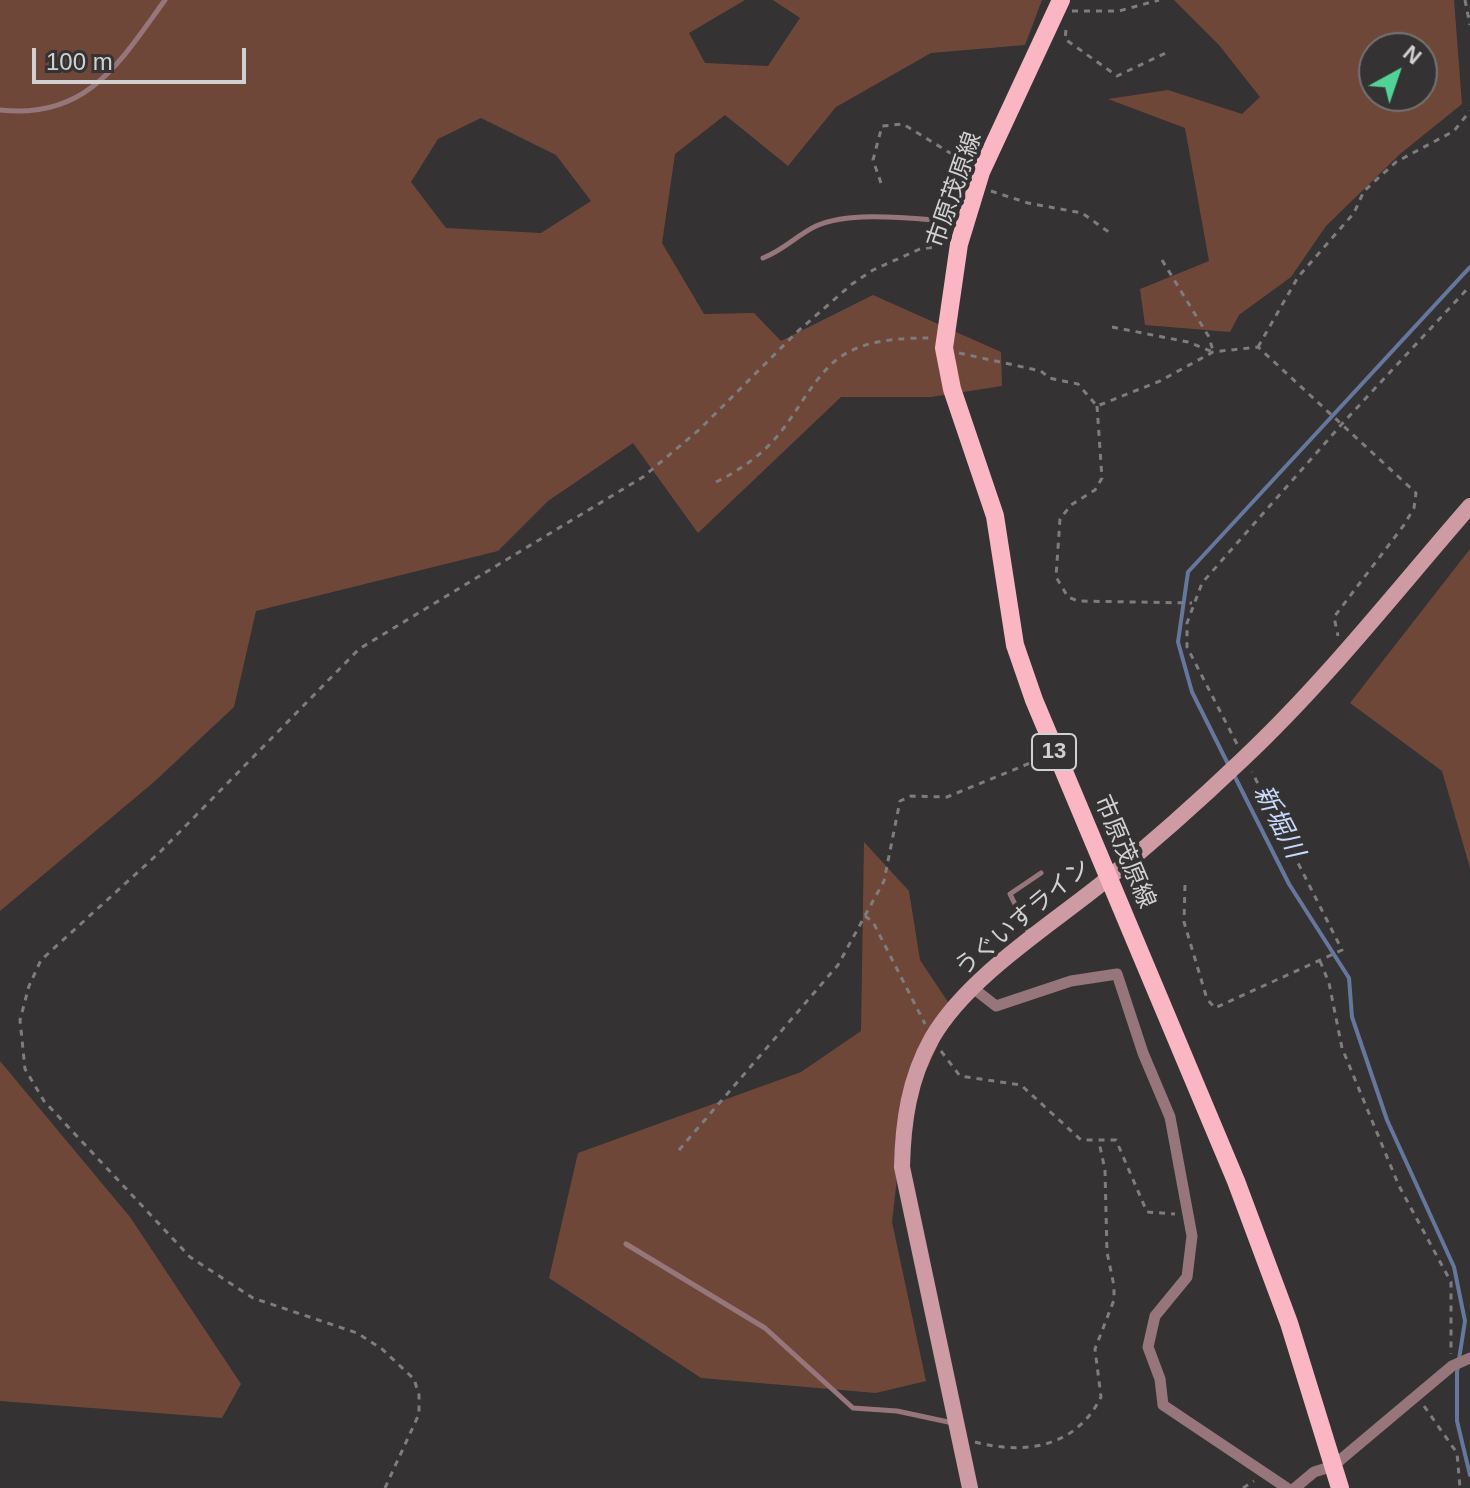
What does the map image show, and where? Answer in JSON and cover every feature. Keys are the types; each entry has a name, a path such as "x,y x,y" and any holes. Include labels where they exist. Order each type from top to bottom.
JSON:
{"main road":[{"name":"市原茂原線","path":"1061,0 978,179 964,222 944,344 952,389 995,516 1015,645 1055,753 1236,1181 1289,1323 1340,1488"}],"street":[{"name":"うぐいすライン","path":"970,1488 902,1167 904,1117 917,1072 933,1037 973,988 1109,878 1245,758 1347,648 1470,506"},
{"path":"973,988 996,1006 1071,981 1117,974 1143,1053 1170,1117 1190,1220 1187,1277 1155,1316 1148,1347 1160,1379 1163,1405 1287,1488"},
{"path":"1295,1488 1314,1472 1333,1466 1416,1394 1452,1366 1470,1358"}],"lane":[{"path":"0,110 44,111 85,93 125,58 165,0"},
{"path":"763,258 782,251 815,227 843,218 964,222"},
{"path":"1032,939 1010,894 1041,873"},
{"path":"626,1244 765,1328 853,1408 897,1411 958,1431"}],"path":[{"path":"1159,0 1119,11 1072,11 1065,39 1117,76 1170,51"},
{"path":"1465,0 1470,25"},
{"path":"1258,347 1298,277 1354,213 1364,191 1396,162 1454,131 1470,111"},
{"path":"881,183 873,160 882,126 903,124 978,179 1028,203 1082,213 1113,235"},
{"path":"385,1488 419,1414 419,1395 414,1379 382,1349 357,1333 253,1298 190,1257 37,1090 25,1069 20,1046 20,1020 29,986 41,960 160,852 359,649 643,477 700,429 797,332 873,270 920,249 959,244"},
{"path":"1162,260 1209,337 1213,352"},
{"path":"1185,885 1184,922 1207,999 1215,1008 1342,950 1187,647 1192,603 1217,562 1470,286"},
{"path":"1112,327 1188,342 1213,352"},
{"path":"716,482 747,466 782,431 836,360 861,346 904,338 944,344 1041,371 1049,378 1078,384 1097,406 1102,478 1095,490 1071,505 1060,519 1056,577 1068,597 1078,601 1192,603"},
{"path":"1097,406 1160,381 1213,352 1258,347 1416,493 1414,508 1404,525 1334,617 1338,635 1347,648"},
{"path":"679,1150 825,984 890,865 900,801 911,796 947,797 1055,753"},
{"path":"864,916 873,922 933,1037 960,1076 1021,1085 1081,1140 1116,1140 1147,1212 1168,1212 1190,1220"},
{"path":"1320,961 1329,983 1342,1048 1399,1186 1451,1282 1452,1366"},
{"path":"958,1431 1007,1450 1041,1446 1078,1428 1101,1397 1095,1349 1114,1300 1114,1286 1107,1252 1105,1170 1099,1140"},
{"path":"1416,1394 1457,1453 1460,1488"}],"shaded area":[{"path":"0,0 745,0 689,33 705,63 768,66 800,18 773,0 1042,0 1025,45 931,53 836,107 788,166 725,115 675,154 662,243 704,314 754,313 781,341 873,295 1001,352 1002,386 931,397 841,397 698,533 633,443 548,501 498,551 256,611 234,707 154,782 0,911","holes":["481,118 556,155 591,201 541,233 446,228 411,182 438,139"]},
{"path":"1174,0 1454,0 1462,104 1400,154 1326,226 1291,277 1239,315 1230,332 1145,325 1140,289 1209,261 1185,128 1108,99 1168,90 1242,114 1260,97 1219,45"},
{"path":"1470,549 1470,868 1442,771 1350,703"},
{"path":"864,842 909,891 920,960 954,1011 904,1117 892,1222 926,1381 876,1393 701,1378 549,1278 578,1153 801,1072 861,1031"},
{"path":"0,1061 130,1217 241,1384 222,1418 0,1401"}],"waterway":[{"name":"新堀川","path":"1228,764 1192,692 1178,642 1188,572 1470,267"},
{"name":"新堀川","path":"1234,775 1289,884 1349,978 1352,1017 1387,1120 1454,1267 1465,1321 1457,1372 1457,1421 1470,1475"}]}
